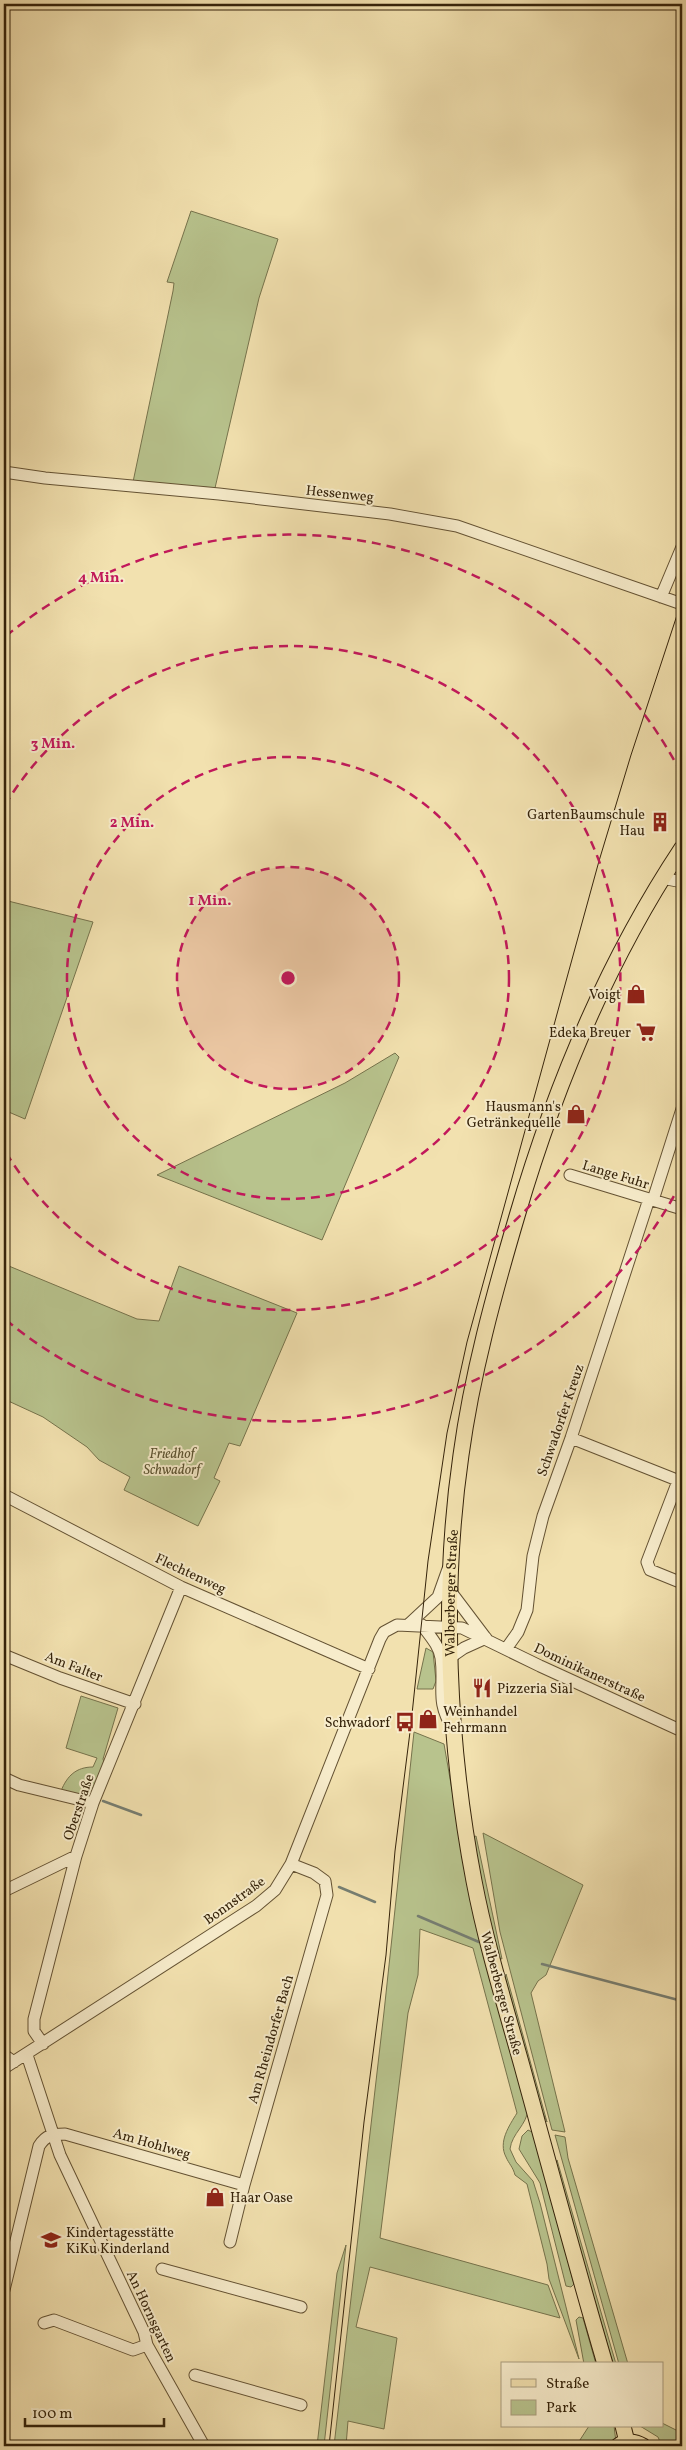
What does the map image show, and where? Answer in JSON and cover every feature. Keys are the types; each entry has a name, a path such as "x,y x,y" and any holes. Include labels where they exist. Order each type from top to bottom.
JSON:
{"main road":[{"name":"Walberberger Straße","path":"604,2362 496,1974 474,1883 454,1731 451,1626 444,1594 451,1560 460,1457 472,1391 498,1282 533,1162 552,1106 580,1035 637,922 662,878 682,848"},
{"path":"622,2428 622,2444 633,2442 643,2446"}],"street":[{"name":"Hessenweg","path":"4,472 45,478 218,494 371,511 457,526 682,604"},
{"path":"661,597 682,547"},
{"path":"662,878 682,882"},
{"name":"Schwadorfer Kreuz","path":"506,1649 518,1632 527,1610 533,1556 543,1516 682,1108"},
{"name":"Lange Fuhr","path":"570,1175 682,1209"},
{"path":"571,1438 680,1481 647,1562 650,1570 682,1583"},
{"name":"Flechtenweg","path":"4,1495 181,1587 369,1669"},
{"name":"Oberstraße","path":"43,2044 34,2032 34,2019 76,1856 93,1803 135,1704 181,1587"},
{"name":"Dominikanerstraße","path":"444,1594 486,1638"},
{"name":"Bonnstraße","path":"409,1624 444,1594"},
{"path":"422,1624 435,1641 441,1657 443,1714 454,1731"},
{"name":"Bonnstraße","path":"4,2068 27,2055 256,1906 275,1890 291,1864 384,1632 397,1625 451,1626"},
{"name":"Dominikanerstraße","path":"451,1626 462,1628 486,1638 682,1731"},
{"path":"451,1657 464,1648 486,1638"},
{"name":"Am Falter","path":"4,1655 60,1678 135,1704"},
{"path":"4,1778 19,1785 93,1803"},
{"path":"4,1891 76,1856"},
{"name":"Am Rheindorfer Bach","path":"230,2242 244,2185 327,1895 325,1881 314,1873 291,1864"},
{"path":"4,2054 14,2062"},
{"name":"An Hornsgarten","path":"27,2055 52,2134 144,2332 147,2345 204,2446"},
{"path":"4,2290 6,2270 39,2146 44,2138 52,2134"},
{"name":"Am Hohlweg","path":"52,2134 65,2134 244,2185"},
{"path":"162,2269 301,2307"},
{"path":"44,2324 54,2320 133,2350 147,2345"},
{"path":"195,2375 300,2404"}],"green space":[{"path":"191,211 278,239 259,298 215,488 133,482 173,291 174,283 167,282"},
{"path":"4,900 93,922 25,1119 4,1110"},
{"path":"395,1053 399,1057 322,1240 157,1175 345,1083"},
{"name":"Friedhof Schwadorf","path":"4,1264 137,1319 159,1321 179,1266 297,1313 240,1446 229,1443 214,1478 220,1481 198,1526 124,1490 130,1477 99,1460 87,1447 43,1417 4,1399 4,1355 8,1348 4,1345"},
{"path":"426,1648 433,1652 436,1681 433,1689 417,1689"},
{"path":"81,1696 118,1708 103,1759 105,1765 94,1788 86,1794 61,1791 73,1773 87,1767 93,1767 97,1758 66,1748"},
{"path":"414,1732 444,1744 470,1893 528,2109 525,2120 511,2143 510,2149 516,2162 533,2181 579,2359 549,2279 527,2184 515,2175 504,2151 505,2134 517,2113 473,1948 420,1929 418,1975 408,2013 380,2238 548,2285 560,2318 370,2267 356,2327 397,2338 384,2429 348,2421 346,2446 334,2446 384,2012"},
{"path":"483,1833 583,1885 546,1975 538,1981 531,1993 565,2132 552,2130 500,1932"},
{"path":"476,1836 502,1959 499,1958 484,1898 473,1837"},
{"path":"506,1974 547,2122 541,2109 505,1977"},
{"path":"528,2130 534,2133 574,2284 571,2287 566,2286 540,2183 519,2149 522,2136"},
{"path":"555,2135 565,2137 568,2158 627,2362 618,2362"},
{"path":"557,2160 615,2362 612,2362 556,2166"},
{"path":"346,2245 324,2446 317,2446 337,2273"},
{"path":"579,2317 583,2318 595,2362 584,2362 576,2320"},
{"path":"664,2424 682,2433 682,2439 661,2444 658,2437 643,2428 664,2428"},
{"path":"588,2428 614,2428 616,2442 614,2446 574,2446"}],"waterway":[{"path":"103,1801 141,1815"},
{"path":"339,1887 375,1902"},
{"path":"418,1916 479,1942"},
{"path":"542,1964 682,2001"}],"tram line":[{"path":"329,2446 364,2122 386,1955 395,1851 411,1724 428,1561 447,1433 467,1342 599,861 631,755 682,600"}],"place":[{"name":"GartenBaumschule Hau","path":"660,822"},
{"name":"Voigt","path":"636,994"},
{"name":"Edeka Breuer","path":"646,1032"},
{"name":"Hausmann's Getränkequelle","path":"576,1114"},
{"name":"Pizzeria Sial","path":"482,1688"},
{"name":"Weinhandel Fehrmann","path":"428,1719"},
{"name":"Schwadorf","path":"405,1722"},
{"name":"Haar Oase","path":"215,2197"},
{"name":"Kindertagesstätte KiKu Kinderland","path":"51,2240"}]}
